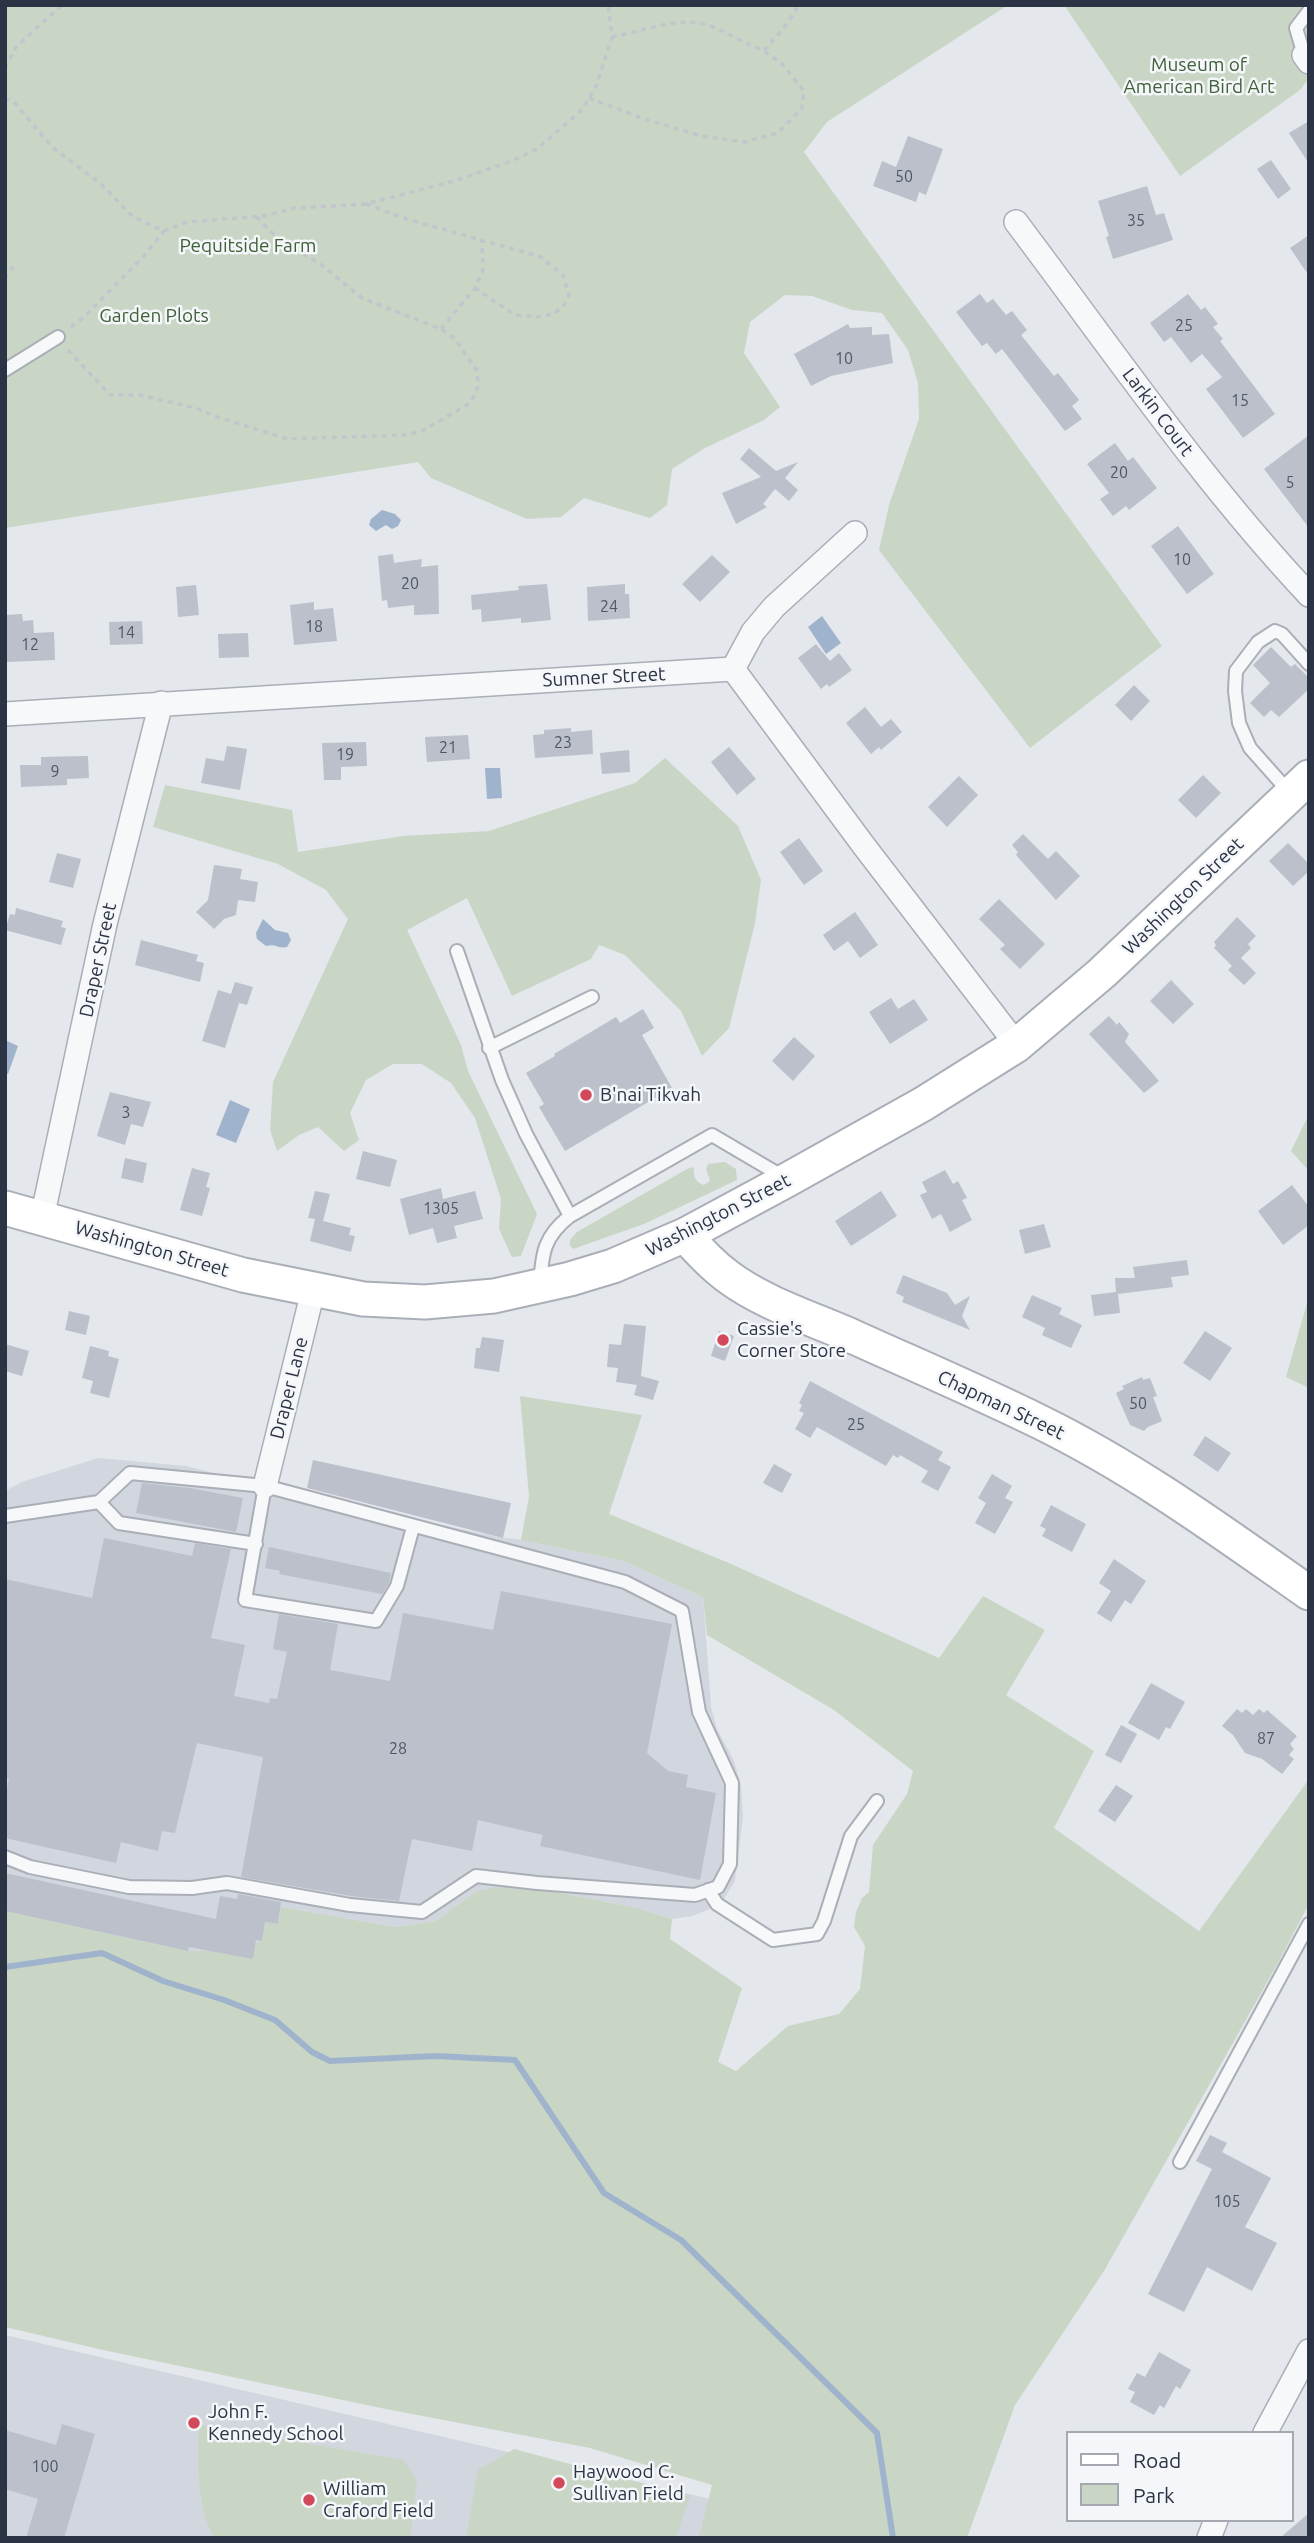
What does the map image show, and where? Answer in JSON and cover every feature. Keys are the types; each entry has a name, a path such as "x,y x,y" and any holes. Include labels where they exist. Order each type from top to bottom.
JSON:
{"main road":[{"name":"Washington Street","path":"5,1208 243,1275 363,1299 425,1302 494,1296 613,1266 685,1235 787,1180 923,1104 1017,1045 1102,973 1300,785"},
{"name":"Chapman Street","path":"685,1235 702,1255 728,1277 772,1301 988,1397 1103,1455 1181,1504 1309,1593"}],"street":[{"name":"Larkin Court","path":"1016,222 1195,460 1278,562 1309,595"},
{"path":"855,533 774,607 753,632 733,669 864,846 1017,1045"},
{"name":"Sumner Street","path":"5,714 733,669"},
{"name":"Draper Street","path":"42,1218 104,925 161,703"},
{"name":"Draper Lane","path":"265,1486 313,1291"},
{"path":"1267,2431 1300,2389 1309,2351"}],"lane":[{"path":"1307,59 1296,28 1309,12"},
{"path":"5,370 58,337"},
{"path":"1300,785 1250,748 1239,723 1235,691 1236,671 1258,642 1275,631 1309,664"},
{"path":"457,951 489,1048 526,1134 570,1216"},
{"path":"489,1048 592,997"},
{"path":"540,1286 541,1260 554,1228 570,1216 712,1135 787,1180"},
{"path":"5,1516 99,1502 131,1472 265,1486 625,1582 682,1611 699,1712 732,1783 730,1864 718,1887 695,1895 537,1883 476,1875 422,1913 350,1905 227,1882 192,1888 130,1887 30,1867 5,1857"},
{"path":"265,1486 246,1600 376,1621 397,1586 413,1527"},
{"path":"99,1502 119,1523 256,1544"},
{"path":"708,1890 717,1904 773,1940 817,1934 824,1921 851,1836 877,1801"},
{"path":"1180,2162 1309,1924"}],"path":[{"path":"5,68 16,47 62,5"},
{"path":"257,217 282,243 318,262 362,298 441,329 454,338 477,371 478,386 467,405 420,432 404,435 288,439 195,408 140,395 110,395 58,337 84,317 164,231 187,222 257,217 295,208 366,204 454,181 537,149 583,109 589,98 605,65 612,37 608,5"},
{"path":"764,51 799,5"},
{"path":"589,98 647,120 702,136 744,142 778,133 802,108 804,91 782,64 764,51 747,45 728,33 698,23 668,24 612,37"},
{"path":"5,97 14,102 52,147 101,184 133,217 164,231"},
{"path":"366,204 407,219 541,257 563,275 569,295 565,304 554,314 536,317 515,315 475,288"},
{"path":"441,329 475,288 483,270 482,240"},
{"path":"5,279 16,262"}],"shaded area":[{"path":"98,1458 186,1466 305,1496 623,1561 703,1597 711,1707 717,1729 734,1761 741,1786 743,1817 735,1881 724,1899 712,1908 692,1916 672,1919 636,1908 556,1892 475,1892 436,1921 396,1927 281,1907 278,1924 265,1922 262,1941 255,1945 213,1951 188,1951 5,1911 5,1491 22,1482"},
{"name":"John F. Kennedy School","path":"5,2335 762,2511 755,2538 5,2538"}],"green space":[{"name":"Pequitside Farm","path":"5,5 1008,5 827,122 804,152 1162,646 1030,748 879,550 889,505 919,419 918,383 908,350 882,313 852,310 812,296 785,295 750,322 744,353 780,407 764,420 705,448 672,469 667,505 650,518 584,498 561,517 527,519 431,478 418,462 5,528"},
{"name":"Museum of American Bird Art","path":"1064,5 1309,5 1309,78 1300,90 1180,176"},
{"path":"665,758 738,826 761,880 755,923 729,1028 702,1056 681,1011 625,955 599,945 591,959 512,996 467,898 407,930 461,1045 468,1071 537,1214 521,1256 512,1257 499,1229 501,1199 475,1118 451,1083 422,1064 393,1064 366,1080 350,1113 359,1140 344,1151 318,1127 299,1135 277,1151 270,1130 273,1082 348,919 326,890 278,864 153,827 165,785 292,810 298,852 403,836 489,831 635,783"},
{"path":"1309,1114 1309,1171 1291,1151"},
{"path":"725,1162 736,1169 737,1180 644,1224 573,1249 570,1246 570,1240 577,1232 687,1169 694,1167 695,1178 704,1185 710,1181 706,1169 708,1164"},
{"path":"1309,1296 1309,1388 1286,1377"},
{"path":"520,1396 642,1415 609,1514 729,1563 939,1658 983,1596 1045,1630 1006,1695 1094,1751 1054,1828 1199,1931 1309,1779 1309,1904 1104,2271 1015,2405 967,2538 699,2538 712,2485 590,2448 381,2408 5,2327 5,1911 188,1951 206,1951 236,1949 262,1941 265,1922 278,1924 281,1907 396,1927 436,1921 475,1892 496,1887 556,1892 636,1908 672,1919 670,1939 742,1988 718,2062 736,2071 788,2026 839,2014 860,1989 865,1946 854,1927 856,1912 862,1898 869,1892 873,1845 907,1794 913,1771 834,1710 707,1635 703,1597 623,1561 521,1540 529,1496"},
{"name":"William Craford Field","path":"199,2425 403,2460 417,2480 410,2538 214,2538 201,2497"},
{"name":"Haywood C. Sullivan Field","path":"514,2449 690,2496 676,2538 466,2538 478,2470"}],"water":[{"path":"382,510 395,514 401,520 398,526 392,529 386,525 376,531 369,525 371,519"},
{"path":"822,616 841,643 826,654 808,627"},
{"path":"485,768 500,768 502,798 487,799"},
{"path":"263,919 275,930 288,933 291,940 287,947 266,946 257,939 256,933"},
{"path":"5,1040 18,1046 8,1074 5,1073"},
{"path":"230,1100 250,1109 236,1143 216,1135"}],"building":[{"path":"1309,121 1309,164 1289,133"},
{"path":"908,136 943,149 926,195 919,192 916,202 873,186 882,161 896,167"},
{"path":"1271,160 1291,189 1278,199 1257,169"},
{"path":"1147,186 1156,215 1164,213 1173,240 1113,259 1098,201"},
{"path":"1309,235 1309,276 1290,248"},
{"path":"980,294 987,303 993,299 1006,315 1012,311 1027,330 1021,335 1054,376 1058,373 1079,400 1072,406 1082,419 1065,431 1002,349 996,354 987,343 982,346 956,312"},
{"path":"1188,294 1201,310 1205,307 1218,324 1213,327 1223,339 1220,341 1275,414 1243,438 1206,389 1222,377 1202,354 1191,363 1171,337 1164,342 1150,323"},
{"path":"848,324 850,328 872,327 872,335 889,334 893,363 831,376 811,386 794,354"},
{"path":"1309,435 1309,528 1264,469"},
{"path":"1115,443 1128,461 1133,457 1157,488 1129,510 1126,506 1113,516 1100,499 1109,493 1087,464"},
{"path":"749,448 776,471 798,462 785,478 798,490 789,501 775,489 763,504 767,507 736,524 722,493 761,477 740,459"},
{"path":"1178,526 1214,574 1187,594 1151,546"},
{"path":"393,554 394,563 422,559 421,567 438,565 439,614 414,615 414,605 388,608 387,600 382,601 378,556"},
{"path":"712,555 730,572 700,602 682,584"},
{"path":"547,584 551,620 521,623 521,618 482,622 481,609 472,610 471,595 519,590 518,586"},
{"path":"625,584 625,594 629,594 630,618 588,621 587,587"},
{"path":"196,585 199,615 178,617 176,587"},
{"path":"314,602 314,610 333,608 337,641 294,645 290,605"},
{"path":"22,614 23,621 33,620 34,633 54,632 55,660 7,662 5,615"},
{"path":"142,621 143,644 110,645 109,622"},
{"path":"248,633 249,657 219,658 218,634"},
{"path":"816,644 830,661 839,653 852,670 829,687 827,684 821,689 798,658"},
{"path":"1271,647 1291,667 1295,664 1309,678 1309,689 1279,717 1271,710 1264,717 1250,703 1270,683 1253,665"},
{"path":"1134,685 1150,701 1131,721 1115,705"},
{"path":"865,707 881,727 891,719 902,732 881,750 879,747 871,754 846,723"},
{"path":"571,728 571,732 592,730 593,754 535,758 533,735 544,734 544,730"},
{"path":"468,735 470,759 427,762 425,737"},
{"path":"366,742 367,766 341,767 341,780 324,780 322,743"},
{"path":"227,746 247,749 240,790 201,783 206,758 224,761"},
{"path":"729,747 756,779 737,795 711,762"},
{"path":"629,750 630,772 602,774 600,753"},
{"path":"88,756 89,778 67,779 67,785 21,787 20,765 41,765 41,757"},
{"path":"1203,775 1221,793 1196,818 1178,800"},
{"path":"959,776 978,795 947,827 928,807"},
{"path":"1023,834 1048,859 1056,851 1080,876 1056,900 1016,855 1018,852 1012,845"},
{"path":"799,838 823,871 804,885 780,852"},
{"path":"1288,843 1309,864 1309,871 1293,886 1269,861"},
{"path":"57,853 81,859 73,888 49,882"},
{"path":"214,865 242,869 240,879 258,882 255,902 238,900 236,915 224,919 214,929 196,912 208,900"},
{"path":"999,899 1045,944 1020,969 1000,949 1005,945 979,919"},
{"path":"16,908 63,921 61,927 66,928 61,945 5,930 10,914 15,915"},
{"path":"855,912 878,945 860,958 848,941 834,951 823,935"},
{"path":"1237,917 1256,936 1248,944 1251,948 1241,958 1256,973 1244,985 1228,970 1232,966 1214,948 1214,942"},
{"path":"141,940 198,955 196,961 204,963 200,982 135,965"},
{"path":"1171,980 1194,1004 1173,1024 1150,1001"},
{"path":"235,982 253,987 247,1005 239,1003 225,1048 202,1041 218,990 231,994"},
{"path":"891,998 898,1009 914,999 928,1020 890,1044 869,1012"},
{"path":"643,1009 654,1028 642,1035 672,1088 565,1151 539,1107 544,1104 526,1073 616,1017 620,1023"},
{"path":"1109,1016 1117,1025 1119,1022 1129,1034 1125,1042 1159,1081 1144,1093 1089,1034"},
{"path":"794,1037 815,1056 793,1081 772,1061"},
{"path":"110,1092 151,1102 143,1127 131,1124 125,1145 97,1136"},
{"path":"363,1151 397,1160 390,1187 356,1179"},
{"path":"125,1158 147,1163 143,1183 121,1178"},
{"path":"192,1168 210,1173 206,1187 210,1188 202,1216 180,1210"},
{"path":"945,1170 953,1184 958,1181 967,1198 962,1200 972,1220 950,1232 941,1214 932,1219 920,1195 927,1192 922,1182"},
{"path":"1292,1185 1309,1207 1309,1225 1283,1245 1258,1211"},
{"path":"441,1188 443,1199 475,1191 483,1219 454,1226 457,1238 437,1243 433,1228 409,1235 400,1199"},
{"path":"315,1191 330,1194 323,1221 351,1228 349,1235 355,1236 351,1252 310,1241 315,1219 308,1218"},
{"path":"881,1191 897,1216 851,1246 835,1221"},
{"path":"1044,1224 1051,1247 1025,1254 1019,1230"},
{"path":"1187,1260 1189,1275 1171,1277 1173,1287 1118,1294 1120,1313 1094,1316 1091,1295 1116,1292 1115,1278 1135,1278 1133,1267"},
{"path":"903,1275 947,1293 955,1305 970,1296 962,1316 970,1330 902,1302 904,1297 896,1293"},
{"path":"1032,1295 1062,1308 1059,1314 1082,1325 1071,1348 1042,1335 1045,1328 1022,1317"},
{"path":"69,1311 90,1316 86,1335 65,1330"},
{"path":"624,1324 646,1326 641,1376 659,1381 653,1400 634,1395 637,1385 616,1382 618,1368 607,1367 609,1344 621,1345"},
{"path":"719,1331 734,1336 725,1361 711,1356"},
{"path":"1205,1331 1232,1348 1210,1381 1183,1363"},
{"path":"482,1337 504,1340 499,1372 474,1368 476,1348 480,1348"},
{"path":"5,1344 29,1351 22,1376 5,1371"},
{"path":"90,1346 109,1351 108,1356 119,1359 109,1398 90,1393 93,1381 82,1378"},
{"path":"1142,1377 1143,1380 1150,1378 1157,1396 1153,1397 1162,1421 1144,1431 1130,1425 1116,1393 1124,1389 1122,1386"},
{"path":"810,1381 943,1452 938,1460 951,1467 938,1491 921,1482 928,1471 900,1455 898,1458 893,1455 886,1466 817,1427 810,1438 795,1429 804,1413 799,1411 802,1405 799,1403"},
{"path":"1205,1436 1231,1453 1218,1472 1193,1455"},
{"path":"313,1460 511,1503 503,1538 307,1488"},
{"path":"774,1464 792,1474 782,1493 763,1483"},
{"path":"992,1474 1012,1486 1005,1498 1013,1502 995,1534 975,1523 986,1503 978,1498"},
{"path":"142,1483 190,1488 243,1498 236,1532 136,1513"},
{"path":"1051,1505 1086,1524 1072,1552 1042,1536 1046,1529 1040,1526"},
{"path":"104,1538 192,1556 195,1543 231,1549 211,1638 245,1645 234,1696 269,1703 270,1698 277,1699 287,1652 273,1649 279,1614 338,1624 330,1670 390,1681 403,1613 493,1630 501,1591 672,1624 647,1753 668,1771 688,1775 686,1787 716,1793 700,1880 540,1846 543,1835 478,1820 472,1851 412,1839 399,1901 351,1896 241,1877 263,1757 197,1743 175,1833 162,1831 158,1851 121,1842 116,1863 5,1838 5,1796 9,1779 5,1778 5,1579 92,1598"},
{"path":"269,1547 391,1573 389,1583 382,1594 279,1574 280,1571 265,1568"},
{"path":"1114,1559 1146,1581 1131,1604 1125,1600 1111,1622 1097,1613 1111,1591 1099,1583"},
{"path":"1151,1683 1185,1702 1170,1729 1166,1727 1159,1740 1128,1723"},
{"path":"1237,1709 1242,1713 1246,1709 1253,1715 1259,1709 1264,1713 1267,1710 1297,1736 1290,1744 1294,1749 1289,1755 1294,1759 1282,1774 1262,1759 1245,1753 1233,1735 1222,1726"},
{"path":"1121,1725 1137,1734 1121,1763 1105,1755"},
{"path":"1116,1785 1133,1796 1115,1822 1098,1811"},
{"path":"5,1873 216,1919 220,1896 237,1899 238,1894 281,1902 278,1924 265,1922 262,1941 256,1940 253,1959 189,1947 188,1951 5,1911"},
{"path":"1210,2135 1227,2143 1222,2152 1271,2178 1245,2227 1277,2243 1252,2291 1207,2267 1184,2312 1148,2294 1212,2169 1196,2161"},
{"path":"1159,2352 1191,2370 1180,2389 1176,2386 1164,2408 1160,2405 1154,2415 1130,2402 1135,2392 1128,2389 1137,2373 1145,2377"},
{"path":"62,2424 95,2434 64,2538 26,2538 38,2499 5,2489 5,2430 56,2445"},
{"path":"1309,2513 1309,2538 1280,2538"}],"waterway":[{"path":"5,1967 102,1953 163,1981 224,2000 275,2020 312,2052 330,2061 436,2056 515,2060 604,2193 681,2240 877,2433 893,2538"}],"place":[{"name":"B'nai Tikvah","path":"586,1095"},
{"name":"Cassie's Corner Store","path":"723,1340"},
{"name":"John F. Kennedy School","path":"194,2423"},
{"name":"Haywood C. Sullivan Field","path":"559,2483"},
{"name":"William Craford Field","path":"309,2500"}],"park label":[{"name":"Garden Plots","path":"154,316"}]}
